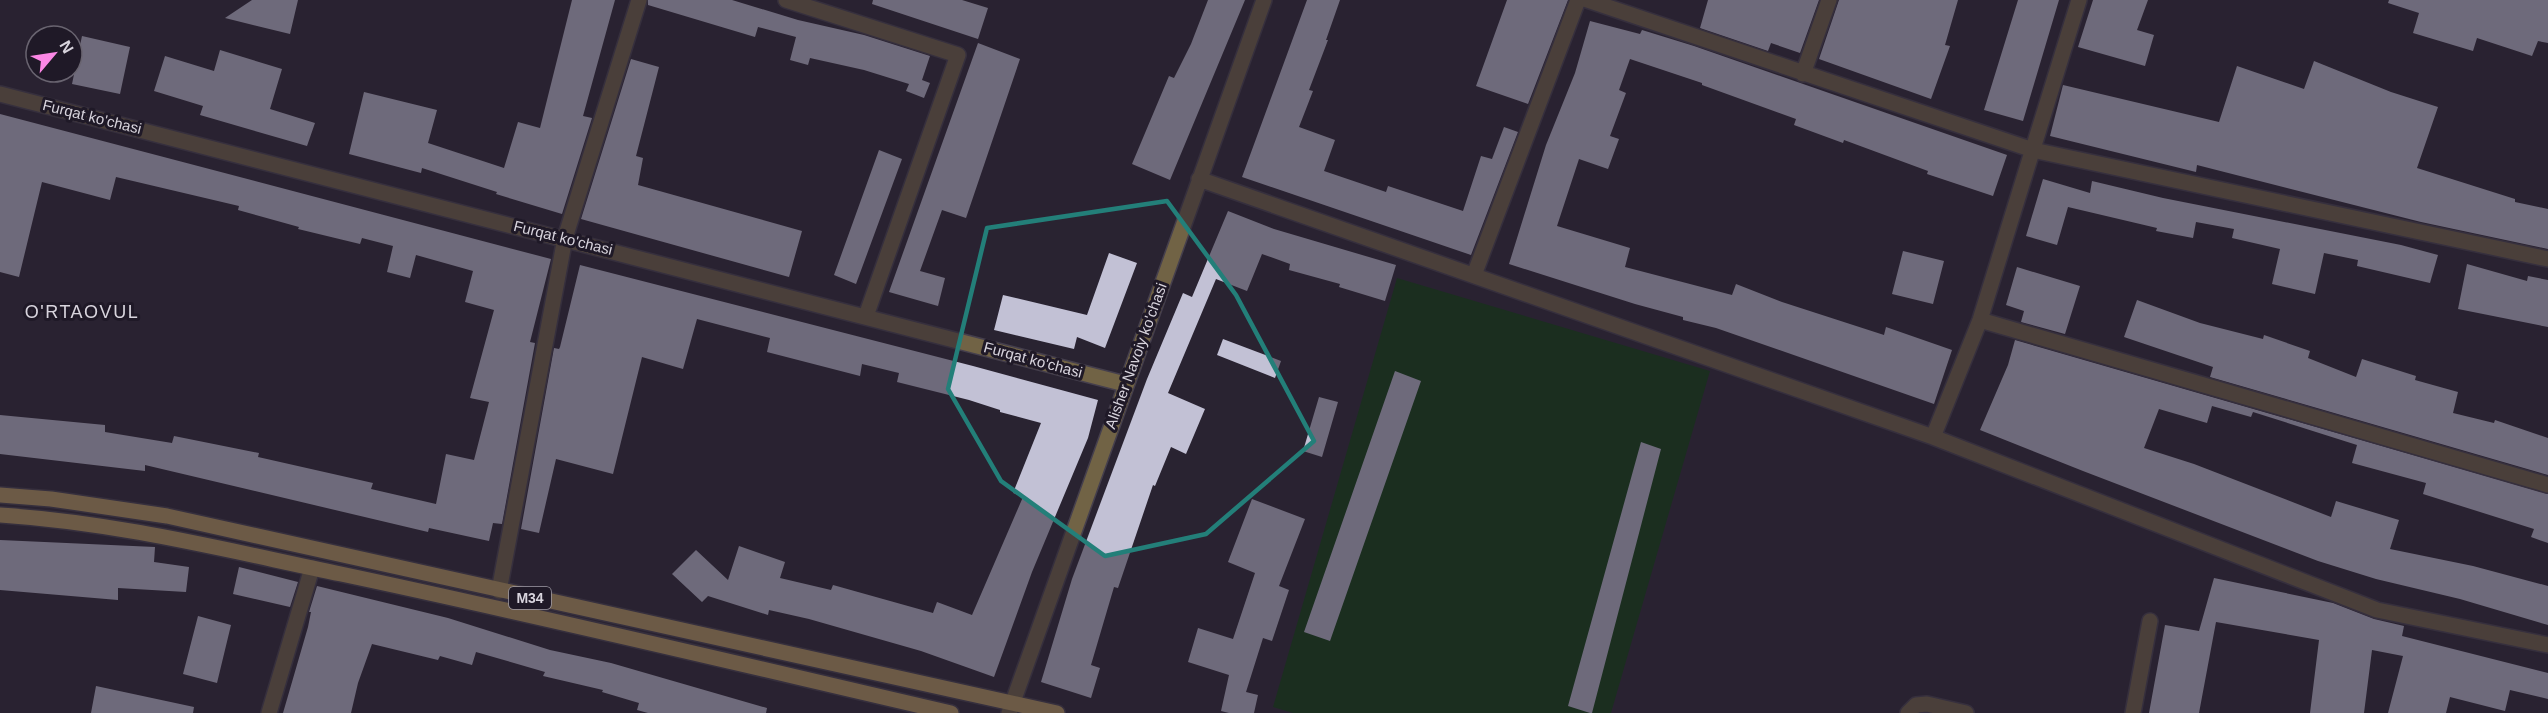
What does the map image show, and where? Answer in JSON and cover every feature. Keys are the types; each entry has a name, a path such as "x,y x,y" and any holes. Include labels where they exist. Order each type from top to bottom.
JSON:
{"main road":[{"name":"M34","path":"0,495 63,501 167,516 1011,708 1057,713"},
{"name":"M34","path":"0,515 108,525 240,551 446,596 951,713"}],"street":[{"path":"499,591 565,238 639,0"},
{"path":"786,0 957,55 866,316"},
{"name":"Alisher Navoiy ko'chasi","path":"1011,708 1264,0"},
{"path":"1474,275 1578,0"},
{"path":"1587,0 2033,150 2548,259"},
{"path":"1803,74 1829,0"},
{"path":"1933,437 1980,320 2079,0"},
{"name":"Furqat ko'chasi","path":"0,94 1125,384"},
{"path":"1199,179 1933,437 2377,610 2548,645"},
{"path":"1980,320 2548,485"},
{"path":"269,713 312,568"},
{"path":"2133,713 2150,621"},
{"path":"1908,713 1916,705 1927,704 1966,713"}],"highlighted area":[{"path":"1167,201 1236,295 1314,441 1206,534 1105,556 1001,481 948,389 987,228"}],"green space":[{"path":"1397,278 1710,371 1611,713 1293,713 1273,707"}],"building":[{"path":"252,0 298,0 290,34 225,18"},
{"path":"572,0 615,0 583,116 592,118 562,214 422,168 421,173 349,154 364,92 437,110 428,143 504,168 518,122 540,128"},
{"path":"648,0 732,0 798,20 864,35 930,56 922,80 930,83 924,98 906,91 909,84 864,70 810,58 808,65 790,60 796,37 758,27 755,37 648,5"},
{"path":"873,0 962,0 988,8 978,39 872,4"},
{"path":"1208,0 1245,0 1170,180 1132,164 1169,76 1174,78 1191,44"},
{"path":"1307,0 1340,0 1309,90 1313,91 1299,127 1335,140 1324,171 1386,192 1388,186 1463,211 1481,156 1492,159 1504,127 1518,132 1471,255 1242,177"},
{"path":"1507,0 1568,0 1528,104 1476,86"},
{"path":"1708,0 1819,0 1800,53 1771,43 1768,51 1700,28"},
{"path":"1839,0 1958,0 1945,45 1950,46 1931,99 1819,59"},
{"path":"2018,0 2059,0 2023,121 1984,110"},
{"path":"2093,0 2148,0 2137,30 2154,35 2145,66 2078,47"},
{"path":"2389,0 2548,0 2548,43 2538,41 2532,56 2477,38 2473,51 2413,33 2419,13 2388,3"},
{"path":"1590,21 1640,34 1642,30 1694,46 2007,155 1993,196 1927,174 1928,171 1844,140 1843,143 1794,125 1796,119 1702,85 1702,83 1630,59 1619,90 1626,93 1610,136 1619,139 1608,169 1579,159 1557,226 1630,248 1625,267 1732,295 1736,284 1782,302 1884,335 1886,327 1952,350 1934,404 1716,328 1683,320 1683,317 1509,264 1546,145 1575,73"},
{"path":"84,36 130,47 120,94 72,84 84,84"},
{"path":"978,43 1020,59 966,218 942,210 920,271 945,278 938,306 889,292"},
{"path":"220,50 282,69 270,109 315,123 307,146 200,115 203,106 154,91 165,56 214,71"},
{"path":"631,59 659,67 636,156 643,158 638,185 802,231 789,277 581,219"},
{"path":"2314,61 2391,92 2438,107 2417,168 2515,199 2515,202 2548,209 2548,249 2421,222 2197,165 2196,172 2050,136 2063,85 2219,122 2237,66 2304,89"},
{"path":"0,114 551,259 530,342 535,343 502,524 493,523 489,541 429,528 428,532 145,465 145,471 0,454 0,415 105,425 105,432 172,443 174,436 259,453 258,457 373,483 371,489 436,504 446,454 474,460 489,402 470,398 494,310 465,302 473,271 416,255 410,278 387,272 393,246 362,238 360,244 298,229 299,227 238,210 239,206 116,177 110,200 42,182 19,277 0,272"},
{"path":"879,150 902,159 856,284 834,275"},
{"path":"2043,179 2090,193 2092,181 2163,198 2401,245 2438,255 2430,283 2357,266 2358,260 2324,253 2315,294 2272,284 2280,249 2232,238 2234,229 2196,222 2193,238 2156,231 2157,228 2068,207 2057,245 2026,236"},
{"path":"1228,211 1274,229 1396,265 1385,301 1339,287 1340,284 1289,270 1290,264 1262,254 1247,291 1216,279 1168,393 1205,409 1186,454 1171,447 1155,486 1153,485 1118,588 1114,587 1091,665 1100,668 1091,698 1041,682 1072,579 1147,379 1183,293 1192,297"},
{"path":"1903,251 1944,261 1933,304 1892,294"},
{"path":"1109,253 1137,263 1105,348 1077,337 1074,349 994,330 1003,295 1087,315"},
{"path":"2467,264 2527,281 2528,276 2548,280 2548,327 2458,309"},
{"path":"580,265 1098,400 1088,438 1032,572 994,677 921,651 809,619 769,610 768,615 708,596 702,602 672,574 696,550 728,580 739,546 785,562 780,578 831,590 833,585 933,613 937,602 972,615 1023,497 1013,493 1041,423 1000,412 1000,410 969,400 897,382 899,373 862,364 860,376 767,352 770,338 697,319 683,369 642,357 613,474 556,459 539,533 521,529 554,348 559,349 560,347"},
{"path":"2017,267 2080,286 2065,334 2021,322 2024,311 2006,305"},
{"path":"2137,300 2200,323 2263,339 2264,335 2310,351 2308,358 2356,377 2362,359 2416,376 2415,380 2458,392 2453,413 2494,423 2495,420 2548,438 2548,475 2210,377 2213,367 2124,337"},
{"path":"1223,339 1281,361 1275,378 1217,355"},
{"path":"2015,340 2548,494 2548,543 2531,537 2534,529 2423,494 2426,483 2352,463 2357,445 2253,412 2251,417 2212,406 2207,423 2159,409 2144,448 2194,464 2331,517 2336,501 2399,520 2390,549 2473,566 2548,586 2548,625 2318,561 1980,430 2008,365"},
{"path":"1395,371 1421,381 1330,641 1304,632"},
{"path":"1319,397 1338,402 1322,457 1303,451"},
{"path":"1641,442 1661,449 1592,713 1590,713 1568,706"},
{"path":"1252,499 1305,519 1279,586 1289,590 1272,641 1263,638 1246,692 1258,695 1254,713 1229,713 1221,711 1229,675 1188,662 1198,628 1233,639 1255,573 1228,562"},
{"path":"0,540 155,547 154,562 189,567 186,592 118,588 118,600 0,590"},
{"path":"239,567 298,582 290,607 233,594"},
{"path":"2214,578 2333,603 2374,619 2404,626 2402,636 2548,673 2548,699 2510,690 2505,711 2450,697 2446,713 2388,713 2403,656 2372,650 2364,713 2310,713 2319,640 2216,622 2199,713 2149,713 2165,625 2199,631"},
{"path":"317,586 448,618 550,650 611,663 767,708 766,713 648,713 637,710 639,703 602,692 603,690 543,676 545,672 476,652 472,665 440,656 438,660 372,644 358,683 351,713 283,713 308,627 311,612 309,612"},
{"path":"198,616 231,625 217,683 183,674"},
{"path":"96,686 194,707 193,713 91,713"}],"district":[{"name":"O'RTAOVUL","path":"82,312"}]}
